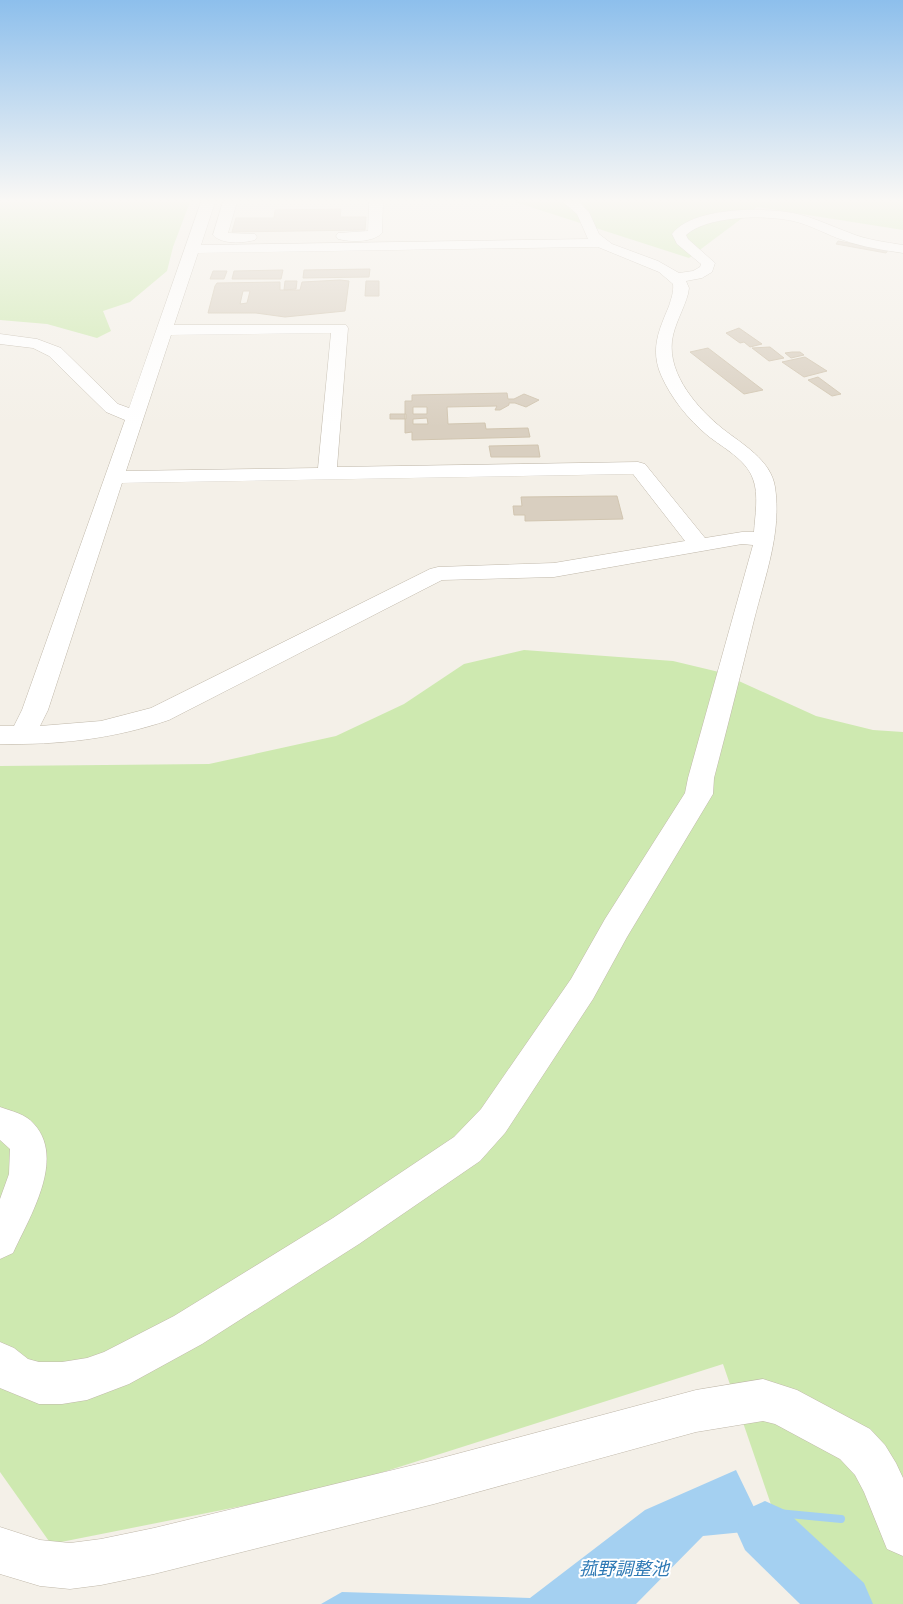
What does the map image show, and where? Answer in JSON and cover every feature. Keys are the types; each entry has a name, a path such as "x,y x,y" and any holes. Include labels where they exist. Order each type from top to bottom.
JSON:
{"street":[{"path":"11,735 35,710 166,330 182,277"},
{"path":"0,1362 16,1375 38,1382 62,1383 87,1379 114,1369 188,1330 346,1231 467,1149 493,1121 582,990 616,928 699,794 701,778 758,561 764,545 764,485 757,466 720,438 697,415 673,382 665,361 663,341 665,332 682,292 676,278 684,277"},
{"path":"166,330 340,328 327,473"},
{"path":"0,339 36,344 55,352 112,408 136,418"},
{"path":"114,478 638,468 698,546"},
{"path":"11,735 103,730 160,714 438,574 554,570 742,538 764,545"},
{"path":"0,1122 16,1130 24,1138 29,1150 27,1180 0,1240"},
{"path":"0,1550 9,1555 40,1564 70,1566 128,1557 434,1482 696,1411 763,1400 782,1405 855,1444 870,1460 881,1478 903,1533"}],"green space":[{"path":"0,277 160,277 130,302 103,311 111,331 97,338 47,324 0,320"},
{"path":"524,650 673,661 719,672 816,716 873,730 903,732 903,1604 805,1604 723,1364 333,1488 51,1544 0,1472 0,766 209,764 336,736 404,704 464,664"}],"water":[{"name":"菰野調整池","path":"736,1470 765,1530 703,1536 636,1604 321,1604 342,1592 530,1598 645,1510"}],"building":[{"path":"211,277 225,277 224,279 210,279"},
{"path":"233,277 281,277 281,279 232,279"},
{"path":"303,277 369,277 369,277"},
{"path":"285,281 297,281 296,289 284,290"},
{"path":"349,281 345,311 285,317 256,313 208,313 217,283 280,282 280,290 300,290 302,282","holes":["243,291 250,291 247,303 240,304"]},
{"path":"366,281 379,281 379,296 365,296"},
{"path":"739,328 762,344 750,347 744,342 740,343 726,333"},
{"path":"770,347 784,358 769,361 752,348"},
{"path":"708,348 763,390 744,394 690,352"},
{"path":"800,352 804,355 791,358 785,353"},
{"path":"805,357 827,371 804,377 782,362"},
{"path":"818,377 841,394 832,396 808,380"},
{"path":"507,393 508,399 514,399 524,394 539,400 526,407 509,403 509,405 500,410 495,410 497,406 447,407 448,424 485,423 486,429 528,428 530,437 412,440 412,432 405,433 405,401 412,401 412,395","holes":["413,407 427,407 427,414 413,414","427,418 428,424 413,424 413,419"]},
{"path":"390,414 406,414 406,419 390,419"},
{"path":"538,445 540,457 491,457 489,446"},
{"path":"617,496 623,519 525,521 525,515 514,515 513,506 522,506 521,497"}],"waterway":[{"path":"756,1511 841,1519"},
{"path":"765,1530 843,1604"}]}
